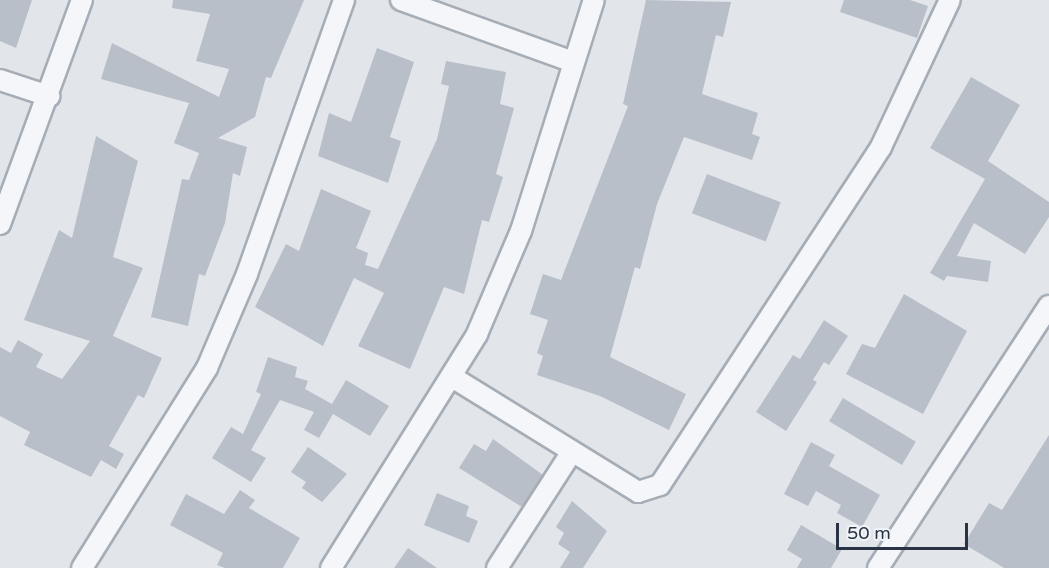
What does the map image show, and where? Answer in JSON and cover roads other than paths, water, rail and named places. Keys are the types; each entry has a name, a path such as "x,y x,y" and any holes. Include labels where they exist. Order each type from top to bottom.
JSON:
{"street":[{"path":"0,224 49,96 81,0"},
{"path":"82,568 207,368 248,274 344,0"},
{"path":"401,0 573,62"},
{"path":"331,568 477,334 521,231 594,0"},
{"path":"452,377 571,453 638,492 660,485 881,147 950,0"},
{"path":"0,80 49,96"},
{"path":"878,568 1049,306"},
{"path":"497,568 571,453"}]}
